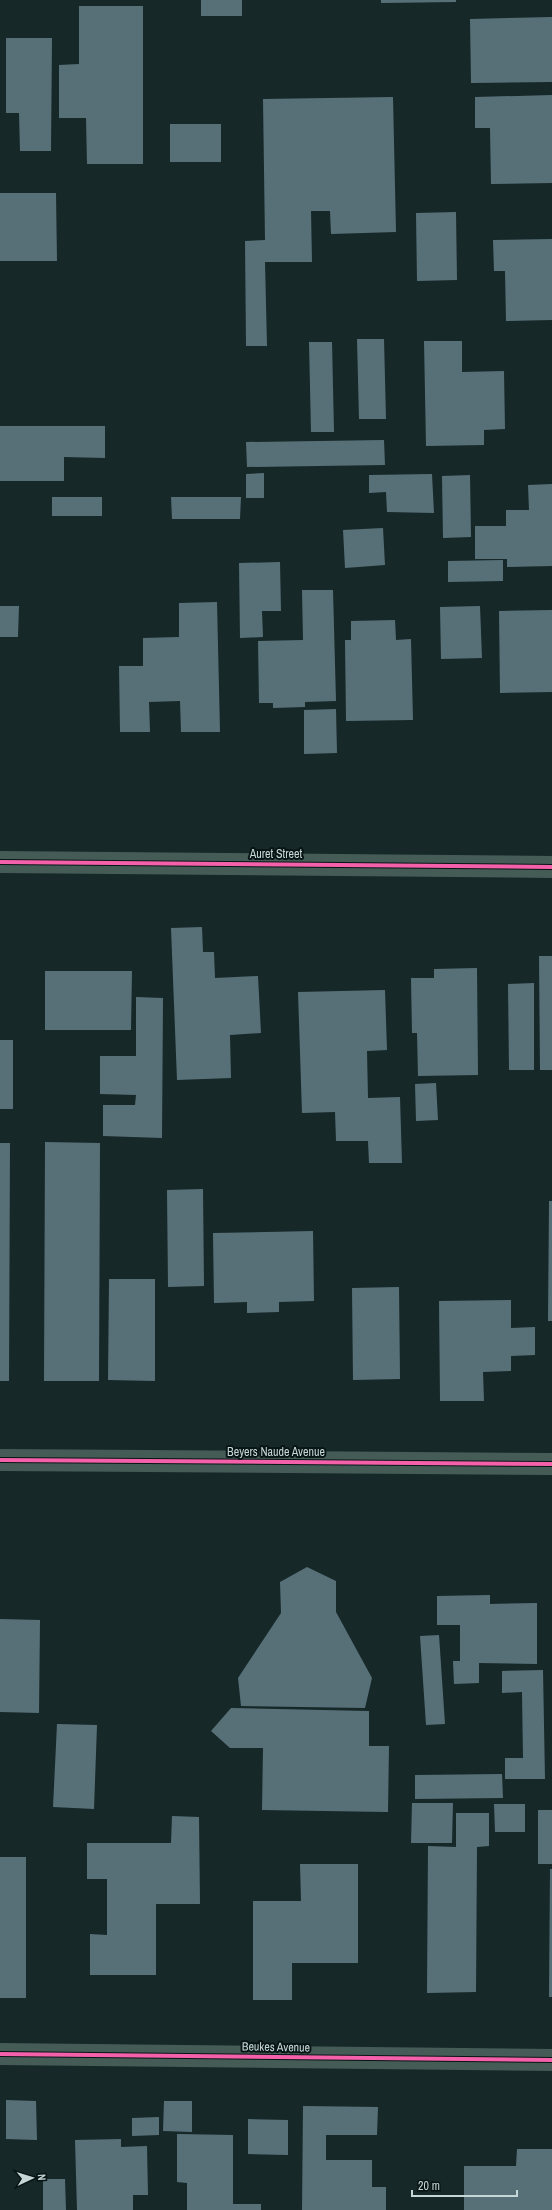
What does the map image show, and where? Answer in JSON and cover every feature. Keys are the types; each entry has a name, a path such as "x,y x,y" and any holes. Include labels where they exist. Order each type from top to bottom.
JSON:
{"street":[{"name":"Auret Street","path":"0,862 552,866"},
{"name":"Beyers Naude Avenue","path":"0,1460 552,1464"},
{"name":"Beukes Avenue","path":"0,2054 552,2060"}],"building":[{"path":"201,0 242,0 242,16 201,16"},
{"path":"381,0 456,0 456,2 381,3"},
{"path":"79,6 143,6 143,164 87,164 86,118 59,118 59,65 79,64"},
{"path":"552,17 552,82 471,83 470,19"},
{"path":"6,38 52,38 51,151 20,151 19,113 6,113"},
{"path":"552,95 552,183 491,184 490,128 475,128 475,97"},
{"path":"393,97 396,232 331,234 330,211 311,211 312,262 265,262 267,346 246,346 245,241 265,240 263,99"},
{"path":"170,124 221,124 221,162 170,162"},
{"path":"0,193 56,193 57,261 0,261"},
{"path":"456,212 457,280 417,281 416,213"},
{"path":"552,239 552,320 506,321 505,271 494,271 493,240"},
{"path":"357,339 384,339 386,419 359,419"},
{"path":"424,341 462,341 462,372 504,371 505,429 484,430 484,445 426,446"},
{"path":"309,342 332,342 334,432 311,432"},
{"path":"0,426 105,426 105,458 64,457 64,481 0,481"},
{"path":"384,440 385,465 247,467 246,442"},
{"path":"264,473 264,498 246,498 246,474"},
{"path":"432,474 434,513 387,512 386,492 369,493 369,475"},
{"path":"470,475 471,537 443,538 442,476"},
{"path":"552,484 552,566 507,567 507,559 475,559 475,526 506,526 506,510 529,510 528,485"},
{"path":"52,497 102,497 102,516 52,516"},
{"path":"171,497 241,497 240,519 172,519"},
{"path":"383,528 385,565 345,568 343,530"},
{"path":"503,560 503,581 448,582 448,561"},
{"path":"280,562 281,611 262,611 263,637 240,638 239,563"},
{"path":"302,590 333,590 336,701 305,702 305,707 273,708 273,703 259,703 258,641 303,640"},
{"path":"217,602 220,732 181,732 180,701 149,702 150,732 120,732 119,666 143,666 143,638 179,637 179,603"},
{"path":"0,606 19,606 18,637 0,637"},
{"path":"480,606 482,658 441,659 440,607"},
{"path":"552,610 552,692 500,693 499,611"},
{"path":"395,620 396,640 411,639 413,720 346,721 345,640 351,640 351,621"},
{"path":"336,709 337,753 304,754 304,710"},
{"path":"202,927 203,952 214,952 215,978 258,976 261,1033 230,1035 231,1078 177,1080 171,928"},
{"path":"539,956 552,956 552,1070 540,1070"},
{"path":"477,968 478,1075 418,1076 417,1033 412,1033 411,978 434,978 434,969"},
{"path":"45,971 132,971 131,1030 45,1030"},
{"path":"534,983 534,1070 509,1070 508,984"},
{"path":"385,990 387,1050 367,1051 368,1098 400,1097 402,1163 369,1163 368,1141 336,1141 335,1112 302,1113 298,992"},
{"path":"136,997 163,998 162,1138 103,1136 103,1105 135,1105 136,1095 100,1094 100,1056 136,1056"},
{"path":"0,1040 13,1040 13,1109 0,1109"},
{"path":"436,1083 438,1120 416,1121 415,1084"},
{"path":"45,1142 100,1143 99,1381 44,1381"},
{"path":"0,1143 10,1143 9,1381 0,1381"},
{"path":"203,1189 204,1286 168,1287 167,1190"},
{"path":"549,1201 552,1201 552,1321 548,1321"},
{"path":"313,1231 314,1301 279,1302 279,1312 247,1313 247,1302 214,1303 213,1233"},
{"path":"109,1279 155,1279 155,1381 108,1380"},
{"path":"399,1287 400,1379 353,1380 352,1288"},
{"path":"511,1300 511,1328 535,1327 535,1355 511,1356 511,1371 483,1372 484,1401 440,1401 439,1301"},
{"path":"307,1567 336,1581 336,1612 372,1678 365,1708 241,1706 238,1678 281,1613 280,1582"},
{"path":"490,1595 490,1604 537,1603 537,1664 479,1663 479,1683 454,1684 453,1661 460,1661 460,1625 437,1625 437,1596"},
{"path":"0,1619 40,1620 39,1713 0,1712"},
{"path":"439,1635 445,1724 426,1725 420,1636"},
{"path":"543,1670 545,1779 505,1779 505,1758 523,1758 522,1692 502,1693 502,1671"},
{"path":"231,1708 369,1711 369,1746 389,1746 388,1812 262,1810 263,1748 230,1748 211,1731"},
{"path":"57,1724 97,1725 94,1809 53,1807"},
{"path":"502,1774 503,1798 415,1799 415,1775"},
{"path":"412,1803 453,1803 452,1843 411,1843"},
{"path":"494,1804 525,1804 525,1832 495,1832"},
{"path":"538,1810 552,1810 552,1864 538,1864"},
{"path":"456,1813 489,1813 489,1846 477,1847 476,1992 427,1993 428,1846 456,1847"},
{"path":"172,1816 199,1817 200,1904 156,1904 156,1975 90,1975 90,1934 107,1935 107,1879 87,1879 87,1843 171,1843"},
{"path":"0,1857 26,1857 26,1998 0,1998"},
{"path":"300,1864 358,1864 358,1963 292,1963 292,2000 253,2000 253,1901 301,1901"},
{"path":"550,1869 552,1869 552,1997 549,1997"},
{"path":"6,2100 36,2101 37,2140 6,2139"},
{"path":"164,2101 192,2101 192,2132 163,2131"},
{"path":"303,2106 378,2107 377,2135 326,2135 326,2160 372,2160 372,2187 386,2187 386,2210 302,2210"},
{"path":"159,2117 159,2135 132,2136 132,2118"},
{"path":"248,2119 288,2120 288,2155 248,2154"},
{"path":"177,2134 233,2135 233,2204 261,2204 261,2210 187,2210 187,2183 177,2182"},
{"path":"121,2139 121,2147 147,2146 148,2195 133,2195 133,2210 77,2210 75,2140"},
{"path":"517,2149 552,2149 552,2210 464,2210 464,2166 516,2166"},
{"path":"43,2179 65,2179 66,2210 43,2210"}],"cycle path":[{"path":"0,862 552,867"},
{"path":"0,1460 552,1464"},
{"path":"0,2054 552,2060"}]}
